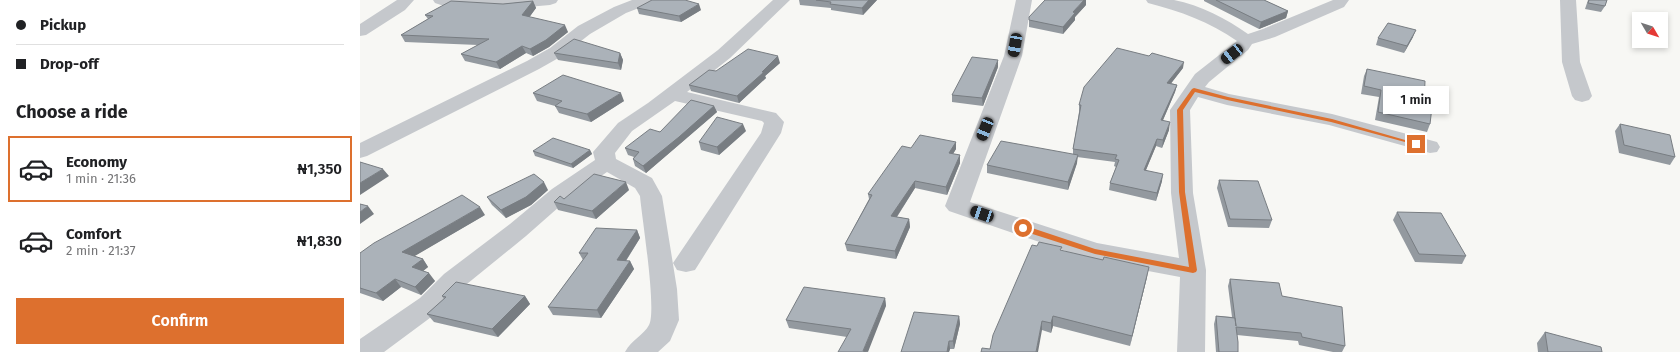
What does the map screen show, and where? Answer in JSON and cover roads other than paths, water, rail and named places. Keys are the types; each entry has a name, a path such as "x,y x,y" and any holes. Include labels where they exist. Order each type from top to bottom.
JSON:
{"street":[{"path":"360,31 399,7 406,0"},
{"path":"441,0 506,4 550,0"},
{"path":"360,151 533,66 556,52 584,30 620,10 646,0"},
{"path":"639,352 660,333 665,320 664,289 651,196 644,183 606,162 604,152 625,127 724,54 782,0"},
{"path":"1024,0 1013,56 957,206 1095,252 1193,270"},
{"path":"1154,0 1177,5 1205,16 1237,33 1246,40"},
{"path":"1191,352 1193,270 1182,192 1180,110 1202,78 1242,46 1246,40 1269,33 1324,10 1338,4 1341,0"},
{"path":"1568,0 1571,62 1582,96"},
{"path":"1194,90 1227,99 1332,120 1430,147"},
{"path":"671,94 769,117 774,122 771,133 686,264"},
{"path":"363,352 430,305 453,281 518,230 560,194 606,162"}]}
